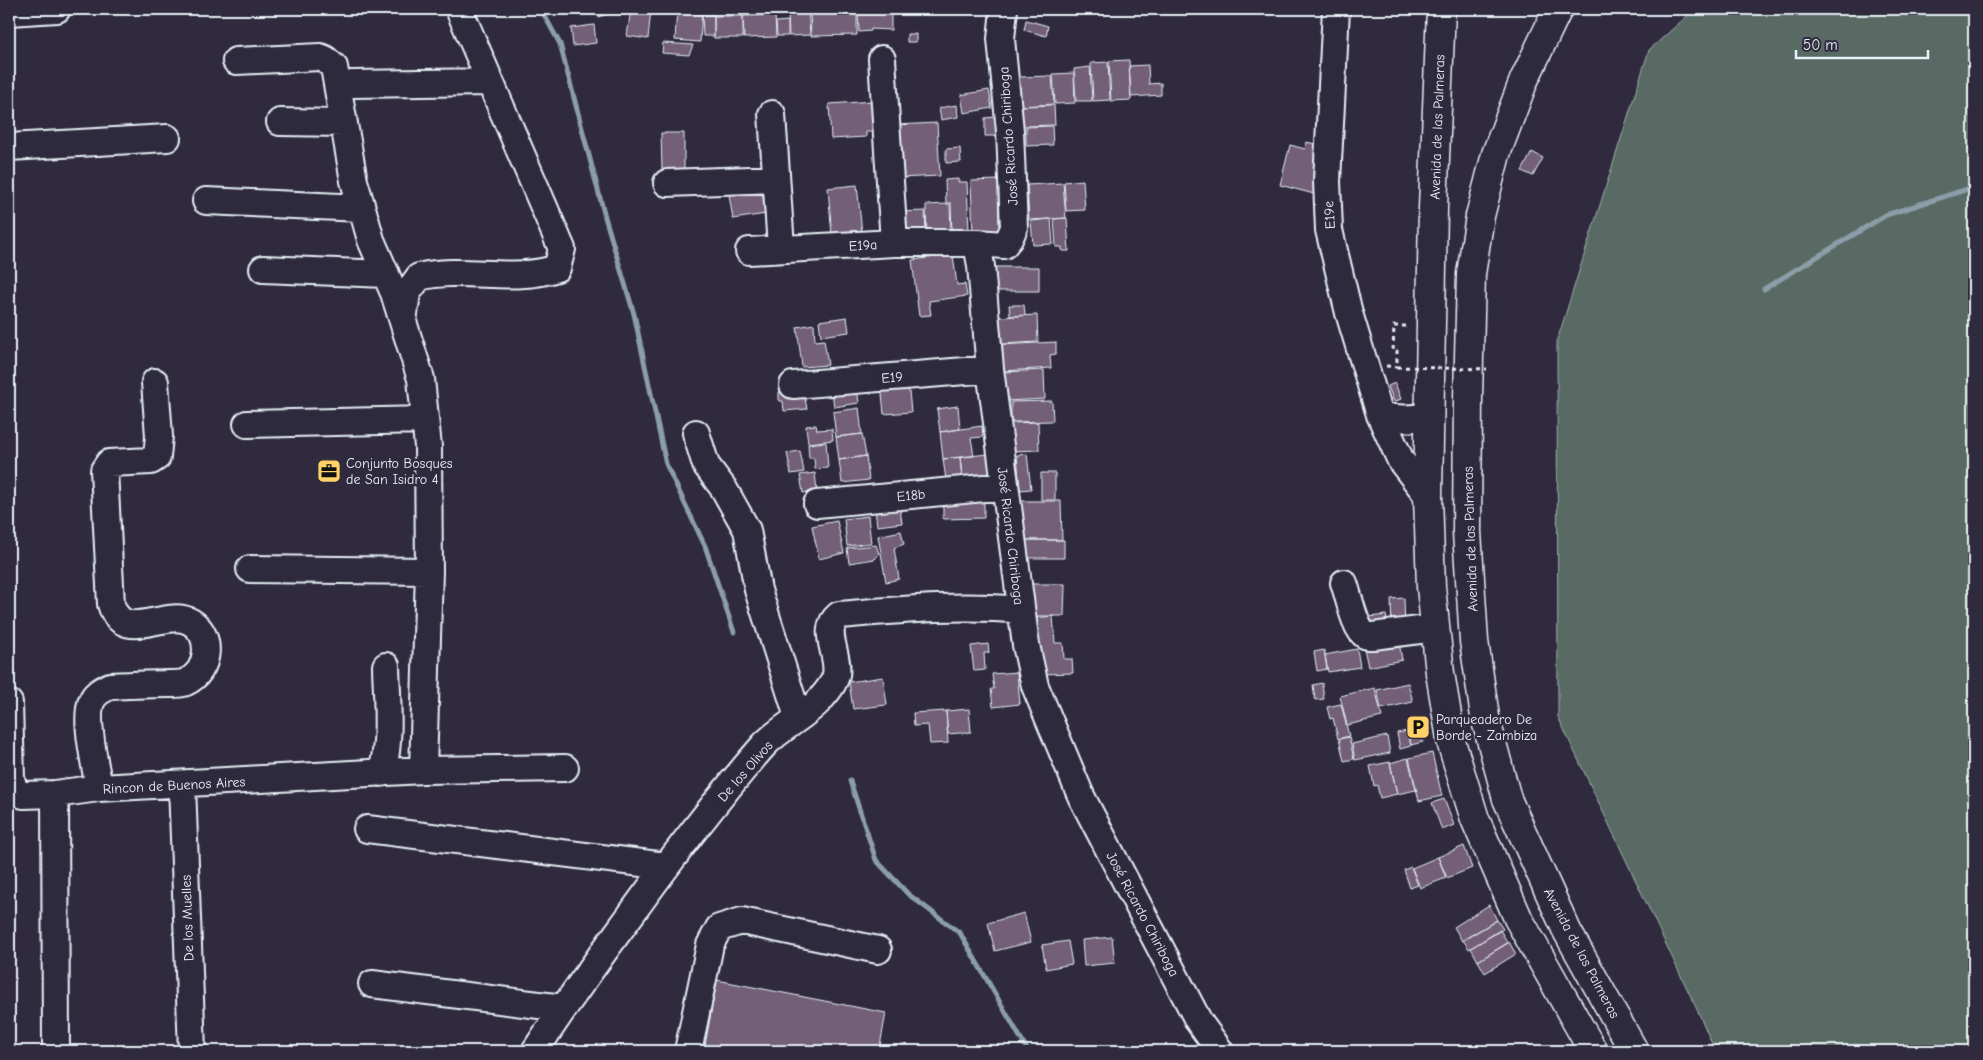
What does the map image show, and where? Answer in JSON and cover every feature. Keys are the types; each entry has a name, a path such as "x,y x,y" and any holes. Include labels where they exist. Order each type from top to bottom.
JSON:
{"main road":[{"name":"Avenida de las Palmeras","path":"1441,9 1433,208 1428,496 1431,587 1440,673 1452,745 1475,819 1518,918 1593,1051"},
{"name":"Avenida de las Palmeras","path":"1558,9 1524,80 1496,154 1480,216 1471,274 1467,532 1474,642 1485,717 1507,799 1567,931 1634,1051"}],"street":[{"path":"9,12 57,9"},
{"path":"403,322 408,293 419,277 436,273 539,274 556,268 562,249 460,9"},
{"name":"José Ricardo Chiriboga","path":"1004,9 1002,48 1010,131 1014,228 1004,245 977,243 990,369 1026,645 1035,686 1081,796 1199,1022 1220,1051"},
{"name":"E19e","path":"1336,9 1327,180 1330,230 1349,312 1380,415 1401,461 1428,496"},
{"path":"236,60 314,56 325,59 334,67 354,181 372,240 403,322 421,379 428,447 429,571 423,770"},
{"path":"882,59 894,243"},
{"path":"352,84 490,82"},
{"path":"772,114 781,248"},
{"path":"280,122 344,123"},
{"path":"9,147 167,138"},
{"path":"667,183 775,179"},
{"path":"206,201 362,208"},
{"name":"E19a","path":"749,251 894,243 977,243"},
{"path":"263,269 386,274"},
{"name":"E19","path":"793,385 990,369"},
{"path":"99,788 89,730 90,705 93,697 101,690 110,686 186,682 198,672 206,651 202,633 198,627 187,620 176,618 137,624 126,623 117,618 111,604 104,470 109,463 151,461 157,457 159,436 155,382"},
{"path":"1380,415 1403,419 1429,415"},
{"path":"247,424 425,420"},
{"path":"696,433 706,465 724,489 747,530 758,590 798,717"},
{"name":"E18b","path":"818,504 1005,486"},
{"path":"250,569 429,571"},
{"path":"1344,582 1355,618 1360,630 1364,634 1373,636 1435,628"},
{"name":"De los Olivos","path":"535,1051 563,1008 666,866 766,743 819,701 833,683 836,674 830,630 832,620 839,615 924,607 983,606 1021,610"},
{"path":"382,773 386,758 388,728 386,666"},
{"name":"Rincon de Buenos Aires","path":"9,703 11,778 14,790 22,795 55,794 99,788 182,785 423,770 565,768"},
{"name":"De los Muelles","path":"182,785 192,1051"},
{"path":"55,794 56,1051"},
{"path":"367,829 666,866"},
{"path":"688,1051 710,945 720,928 742,922 878,950"},
{"path":"372,984 563,1008"}],"path":[{"path":"1394,326 1393,350 1397,351 1397,366 1487,369"}],"green space":[{"path":"1695,9 1974,9 1974,1051 1715,1051 1558,717 1557,341 1649,50"}],"building":[{"path":"596,9 625,9 598,17"},
{"path":"631,9 651,9 648,39 627,36"},
{"path":"677,9 702,9 700,42 675,40"},
{"path":"739,9 757,9 757,14 739,15"},
{"path":"757,9 779,9 779,14 758,15"},
{"path":"790,9 808,9 810,35 789,36 788,14 790,14"},
{"path":"857,10 857,35 811,36 810,12"},
{"path":"891,11 891,30 871,29 871,31 859,32 858,12"},
{"path":"702,15 714,15 714,36 703,36"},
{"path":"775,15 776,37 744,38 743,16"},
{"path":"714,16 743,16 743,38 714,38"},
{"path":"1026,20 1048,26 1046,36 1024,30"},
{"path":"788,21 788,36 777,36 776,22"},
{"path":"594,25 596,43 573,46 571,28"},
{"path":"907,34 916,34 916,42 907,42"},
{"path":"663,43 693,45 689,55 662,53"},
{"path":"1129,60 1131,100 1111,101 1109,61"},
{"path":"1108,62 1110,100 1093,101 1091,63"},
{"path":"1148,65 1149,84 1161,83 1161,95 1131,97 1129,66"},
{"path":"1090,67 1092,101 1076,101 1074,69"},
{"path":"1074,73 1075,103 1055,104 1053,74"},
{"path":"1052,76 1054,104 1021,106 1019,77"},
{"path":"989,90 992,108 964,113 961,95"},
{"path":"874,101 876,132 866,132 866,137 831,139 829,104"},
{"path":"957,105 958,117 941,120 939,108"},
{"path":"1054,105 1055,125 1023,126 1022,106"},
{"path":"995,117 996,136 985,136 985,118"},
{"path":"937,123 940,176 899,178 896,125"},
{"path":"1052,126 1053,145 1026,146 1026,127"},
{"path":"661,133 684,133 684,170 662,170"},
{"path":"1307,142 1319,145 1314,165 1321,167 1314,194 1280,185 1290,145 1305,149"},
{"path":"960,148 961,162 946,163 946,149"},
{"path":"1532,152 1543,158 1533,176 1522,171"},
{"path":"958,179 958,182 967,182 969,231 952,232 951,203 946,203 945,180"},
{"path":"998,180 999,234 973,235 971,181"},
{"path":"1083,180 1085,210 1066,211 1064,182"},
{"path":"1063,183 1066,218 1029,220 1027,185"},
{"path":"857,185 862,233 832,236 828,188"},
{"path":"762,190 766,214 733,219 729,195"},
{"path":"950,204 951,236 927,237 926,205"},
{"path":"925,211 926,234 900,234 899,212"},
{"path":"1067,218 1069,251 1062,251 1062,247 1056,247 1054,219"},
{"path":"1051,219 1053,244 1033,245 1031,221"},
{"path":"953,255 957,285 965,284 967,296 929,301 931,315 919,316 912,260"},
{"path":"994,267 1039,267 1039,291 994,291"},
{"path":"1009,305 1024,305 1025,315 1010,316"},
{"path":"1037,315 1038,342 1000,344 999,317"},
{"path":"847,317 849,332 821,336 819,321"},
{"path":"814,324 815,341 824,340 828,365 802,367 797,327"},
{"path":"1056,342 1056,354 1050,355 1051,368 1003,371 1001,345"},
{"path":"1044,370 1045,399 1005,401 1004,372"},
{"path":"908,380 911,412 884,414 881,383"},
{"path":"856,381 859,403 834,407 831,384"},
{"path":"1395,383 1401,399 1394,402 1388,386"},
{"path":"803,389 807,409 784,411 783,401 779,401 779,392"},
{"path":"1052,401 1053,421 1011,422 1011,402"},
{"path":"958,406 960,429 940,432 937,409"},
{"path":"859,408 862,434 836,437 833,412"},
{"path":"1038,422 1039,450 1012,451 1011,423"},
{"path":"816,425 817,430 832,429 833,440 808,443 806,426"},
{"path":"982,426 983,437 971,438 974,456 943,459 940,432"},
{"path":"862,434 866,456 839,460 836,437"},
{"path":"826,442 828,468 815,469 814,458 809,458 808,444"},
{"path":"800,451 804,472 791,474 787,453"},
{"path":"988,454 990,475 962,478 960,457"},
{"path":"1027,454 1031,489 1020,490 1017,455"},
{"path":"866,456 869,480 842,483 839,460"},
{"path":"960,457 962,478 946,480 943,459"},
{"path":"815,473 817,491 803,493 800,475"},
{"path":"1041,473 1055,473 1055,500 1041,500"},
{"path":"898,496 902,523 877,526 874,499"},
{"path":"984,498 984,518 943,519 943,499"},
{"path":"1020,501 1061,501 1062,540 1021,540"},
{"path":"868,516 871,543 847,546 844,519"},
{"path":"837,521 844,553 819,559 812,526"},
{"path":"901,531 904,544 894,548 899,579 886,582 878,536"},
{"path":"1024,540 1064,540 1064,558 1024,558"},
{"path":"876,545 879,554 875,559 849,563 847,548"},
{"path":"1028,584 1065,584 1064,616 1028,616"},
{"path":"1404,598 1405,630 1392,631 1391,599"},
{"path":"1386,615 1388,626 1370,628 1369,617"},
{"path":"1053,616 1055,643 1063,643 1064,659 1072,659 1073,673 1043,674 1034,618"},
{"path":"1399,642 1402,660 1368,667 1364,648"},
{"path":"988,644 989,653 984,653 985,670 974,671 971,646"},
{"path":"1357,649 1360,667 1328,672 1325,655"},
{"path":"1324,650 1327,669 1317,671 1314,652"},
{"path":"1017,672 1020,704 993,707 991,689 994,689 992,674"},
{"path":"883,677 887,705 853,709 849,682"},
{"path":"1322,683 1324,699 1315,700 1313,685"},
{"path":"1408,683 1413,702 1381,709 1377,690"},
{"path":"1375,688 1382,717 1347,725 1340,696"},
{"path":"1341,704 1349,736 1338,739 1333,718 1330,719 1327,707"},
{"path":"969,709 971,732 948,734 946,711"},
{"path":"946,711 948,743 930,744 928,725 914,726 913,713"},
{"path":"1419,726 1423,742 1411,745 1408,729"},
{"path":"1408,731 1411,746 1400,749 1397,733"},
{"path":"1387,736 1390,753 1355,760 1352,744"},
{"path":"1349,737 1354,759 1344,761 1339,739"},
{"path":"1432,753 1442,796 1419,801 1409,758"},
{"path":"1408,758 1416,790 1397,794 1390,763"},
{"path":"1390,762 1397,794 1380,798 1377,785 1374,786 1370,766"},
{"path":"1444,799 1454,825 1442,830 1432,803"},
{"path":"1464,846 1472,868 1447,878 1438,857"},
{"path":"1438,857 1446,878 1420,888 1412,868"},
{"path":"1411,867 1418,885 1410,888 1404,870"},
{"path":"1489,905 1497,920 1462,941 1454,927"},
{"path":"1024,913 1031,942 995,951 988,923"},
{"path":"1497,920 1503,929 1469,949 1463,940"},
{"path":"1500,930 1508,943 1478,961 1471,948"},
{"path":"1112,937 1115,963 1084,966 1082,940"},
{"path":"1068,941 1072,964 1046,969 1042,945"},
{"path":"1509,942 1516,954 1485,973 1478,961"},
{"path":"717,980 886,1013 879,1051 704,1051"}],"waterway":[{"path":"541,9 560,44 605,217 634,314 666,464 705,546 734,632"},
{"path":"1764,289 1886,215 1974,187"},
{"path":"850,781 876,860 908,894 960,933 1028,1051"}],"place":[{"name":"Conjunto Bosques de San Isidro 4","path":"329,471"},
{"name":"Parqueadero De Borde - Zambiza","path":"1418,727"}]}
